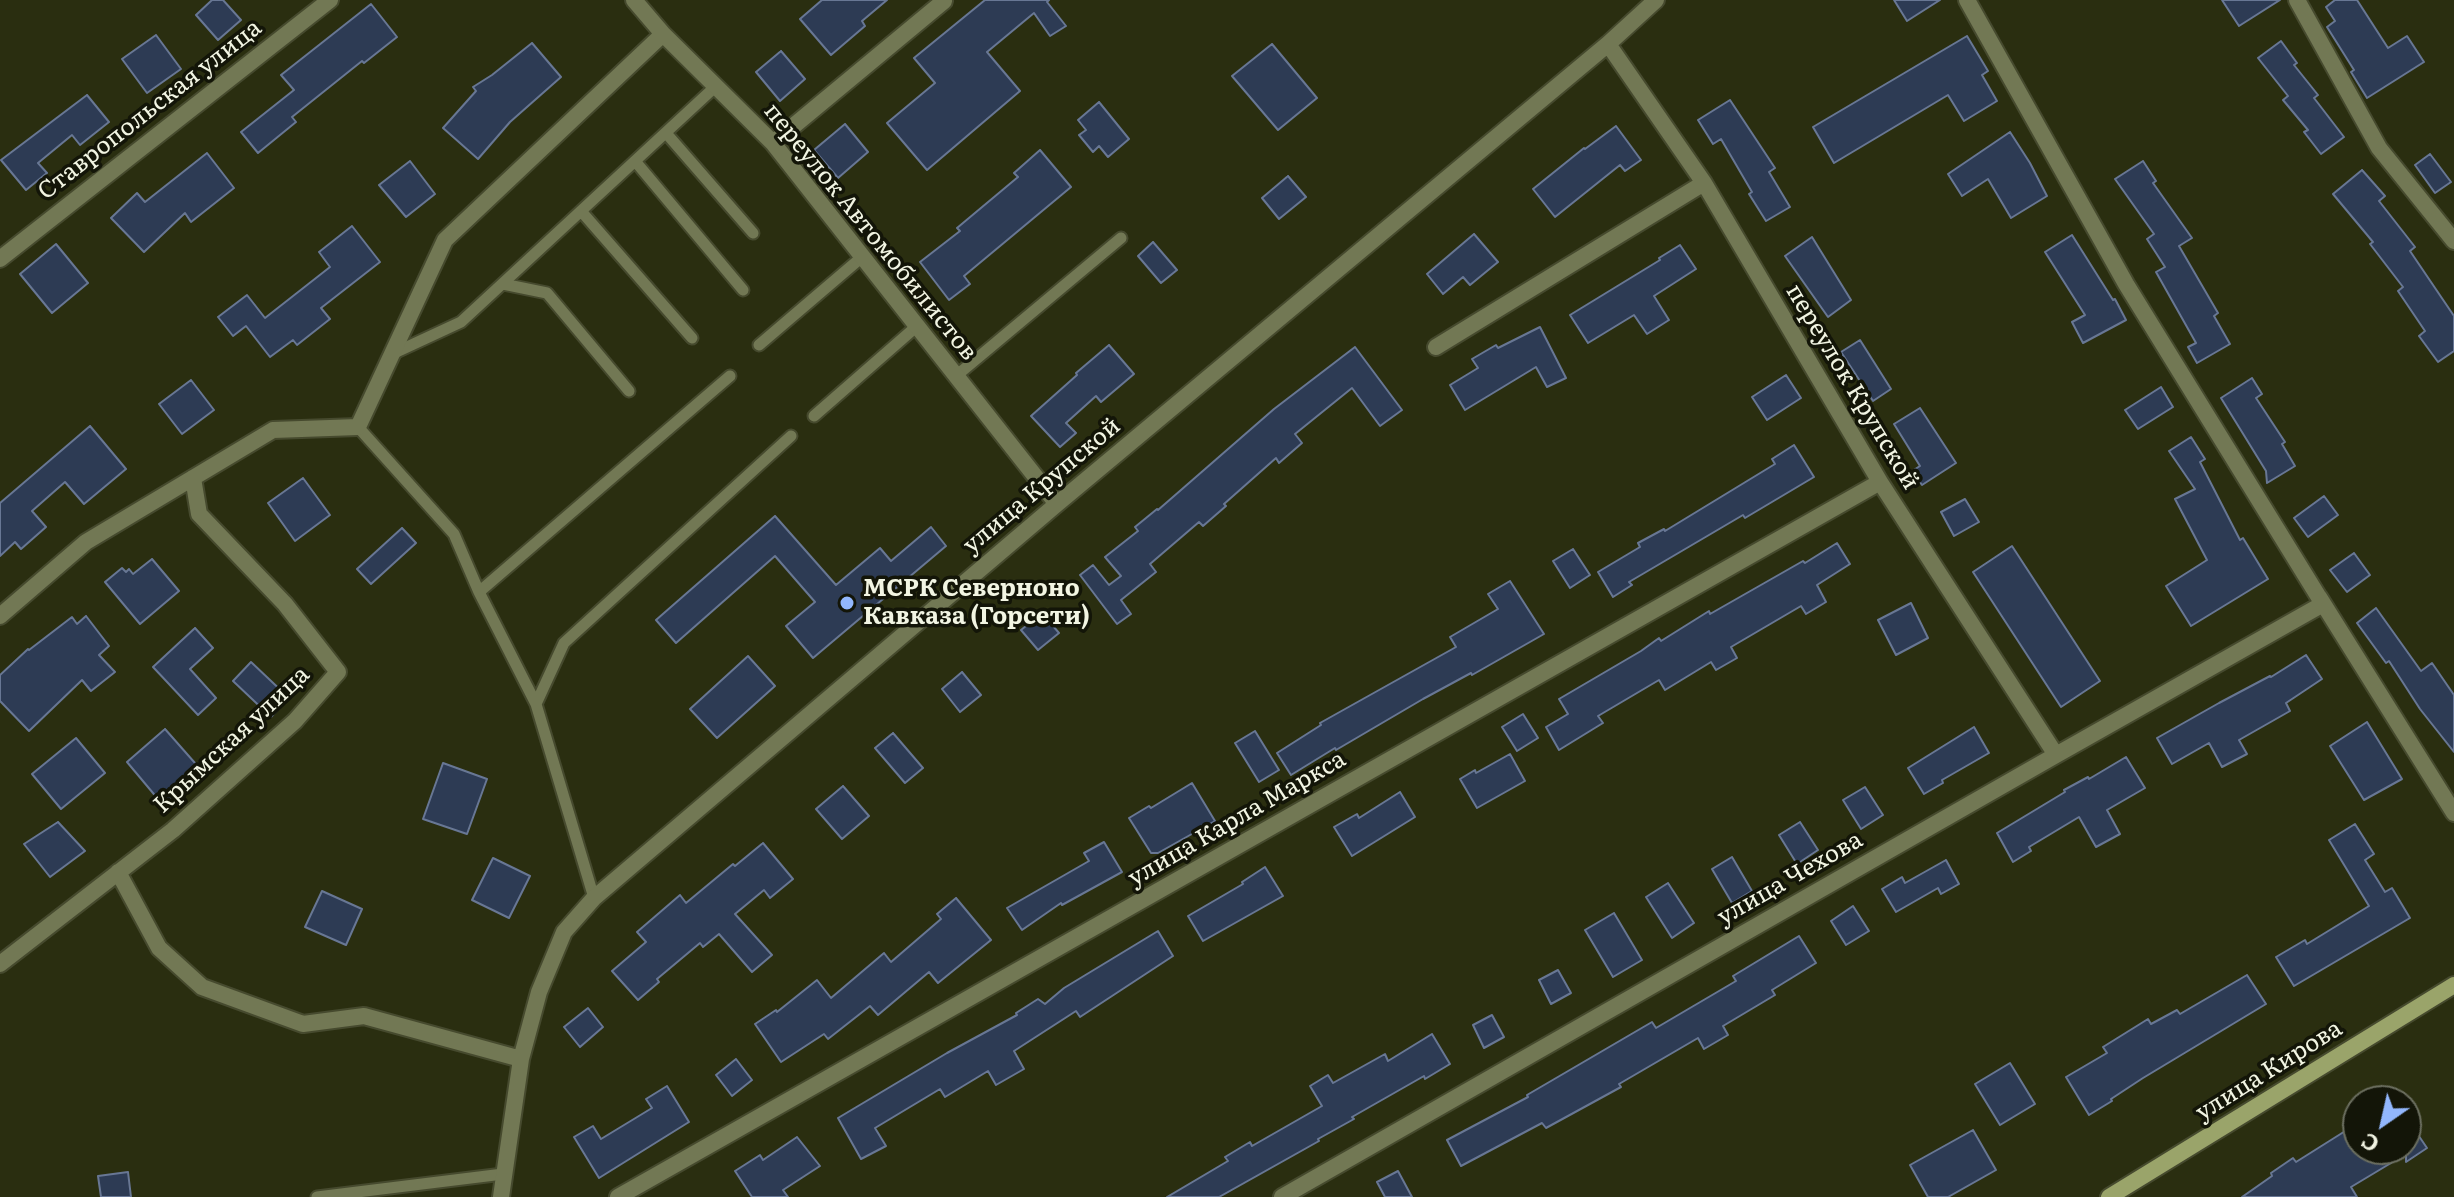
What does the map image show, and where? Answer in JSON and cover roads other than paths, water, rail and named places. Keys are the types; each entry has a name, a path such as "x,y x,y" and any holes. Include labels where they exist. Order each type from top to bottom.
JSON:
{"main road":[{"name":"улица Кирова","path":"2109,1197 2454,985"}],"street":[{"name":"Ставропольская улица","path":"0,259 330,0"},
{"name":"переулок Автомобилистов","path":"634,0 663,34 773,143 1057,504"},
{"name":"улица Крупской","path":"501,1197 521,1059 539,992 564,932 594,898 1057,504 1608,44 1656,0"},
{"path":"1967,0 2126,284 2454,813"},
{"path":"2297,0 2379,148 2454,241"},
{"path":"773,143 944,1"},
{"path":"0,616 86,542 273,430 358,427 445,240 663,34"},
{"name":"переулок Крупской","path":"1608,44 1704,183 1880,482 2056,755"},
{"path":"1436,347 1704,183"},
{"name":"Крымская улица","path":"0,964 173,830 295,721 338,672 285,604 199,514 193,478"},
{"name":"улица Карла Маркса","path":"618,1197 1880,482"},
{"path":"2312,585 2323,604"},
{"name":"улица Чехова","path":"1282,1197 2323,604"},
{"path":"118,872 159,948 202,987 303,1024 364,1016 521,1059"}],"lane":[{"path":"392,354 461,322 716,86"},
{"path":"666,133 753,233"},
{"path":"635,161 743,290"},
{"path":"581,211 692,338"},
{"path":"956,376 1121,238"},
{"path":"759,345 862,257"},
{"path":"503,284 547,293 629,391"},
{"path":"814,416 917,326"},
{"path":"479,592 730,376"},
{"path":"358,427 454,534 479,592 536,704 594,898"},
{"path":"536,704 564,643 791,436"},
{"path":"317,1197 503,1174"}],"place":[{"name":"МСРК Северноно Кавказа (Горсети)","path":"847,603"}]}
